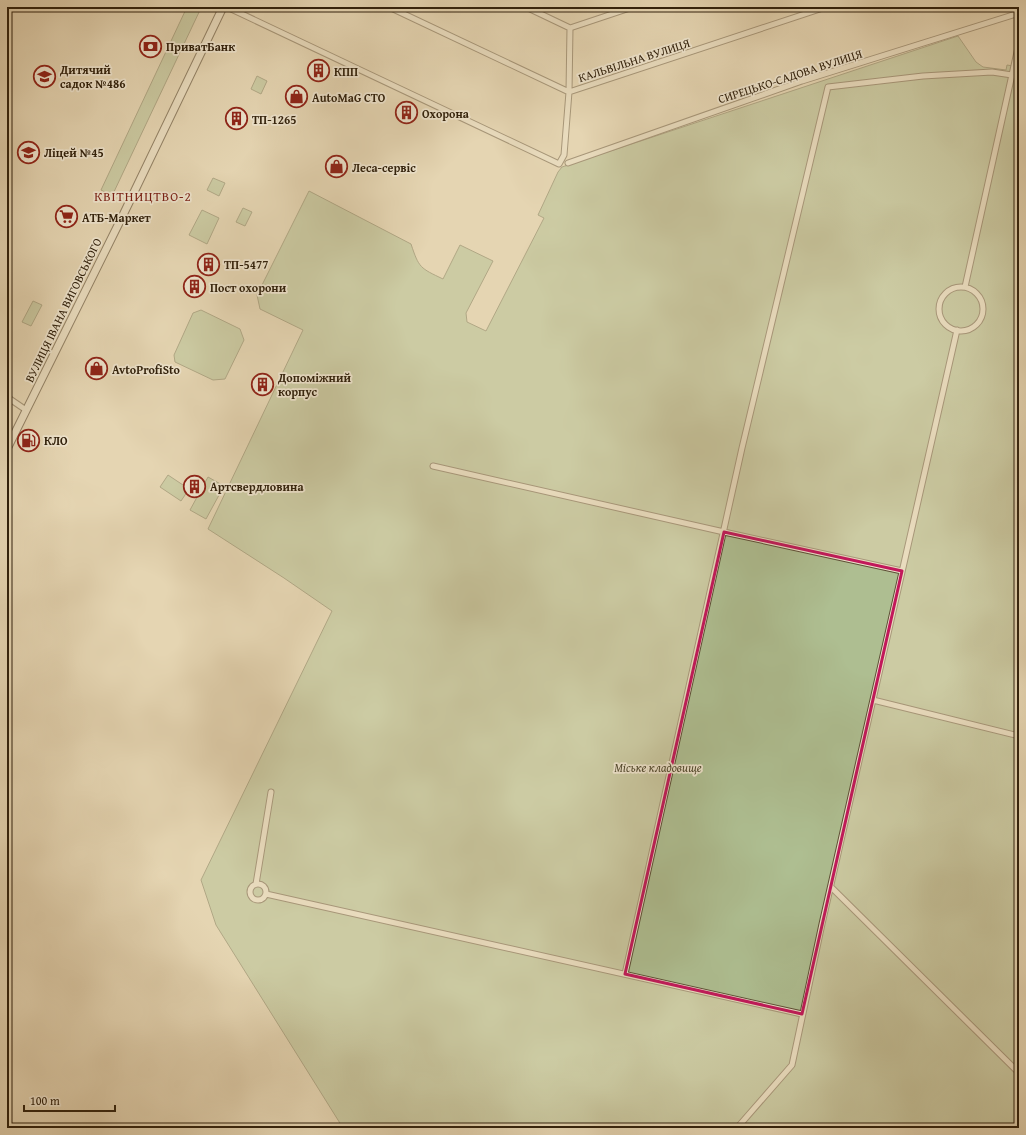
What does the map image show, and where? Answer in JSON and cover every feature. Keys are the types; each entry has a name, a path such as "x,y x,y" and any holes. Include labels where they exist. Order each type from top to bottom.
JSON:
{"main road":[{"name":"ВУЛИЦЯ ІВАНА ВИГОВСЬКОГО","path":"7,449 223,7"}],"street":[{"path":"227,7 559,164 564,156 569,92 570,28"},
{"name":"КАЛЬВІЛЬНА ВУЛИЦЯ","path":"389,7 569,92 826,7"},
{"path":"526,7 570,28 633,7"},
{"path":"613,7 615,13"},
{"name":"СИРЕЦЬКО-САДОВА ВУЛИЦЯ","path":"568,163 802,81 1019,13"},
{"path":"965,287 1019,43"},
{"path":"625,974 742,448 828,87 923,76 992,72 1012,75"},
{"path":"965,287 976,293 980,298 983,311 977,324 971,328 957,330 944,322 939,309 940,303 947,292 952,289 965,287"},
{"path":"737,1128 792,1065 802,1014 957,330"},
{"path":"7,396 26,410"},
{"path":"433,466 902,571"},
{"path":"873,700 1019,736"},
{"path":"266,894 261,900 253,899 250,894 251,889 256,884 271,792"},
{"path":"256,884 264,886 266,894"},
{"path":"831,887 1019,1072"},
{"path":"266,894 802,1014"}],"highlighted area":[{"path":"724,532 902,571 802,1014 625,974"}],"green space":[{"path":"187,7 201,8 112,196 101,190"},
{"name":"Міське кладовище","path":"958,36 976,62 983,67 1006,70 1007,65 1019,67 1019,1128 343,1128 216,925 201,880 332,611 208,529 303,330 260,309 257,295 309,191 411,244 416,258 421,266 443,279 460,245 493,261 466,313 467,322 486,331 544,218 538,215 558,172 562,167"},
{"path":"257,76 267,81 261,94 251,89"},
{"path":"213,178 225,183 219,196 207,190"},
{"path":"243,208 252,212 245,226 236,222"},
{"path":"202,210 219,218 207,244 189,235"},
{"path":"33,301 42,305 31,326 22,322"},
{"path":"201,310 240,329 244,340 225,379 213,380 175,362 174,355 193,313"},
{"path":"168,475 189,489 181,501 160,487"},
{"path":"208,477 224,486 206,519 190,510"}],"place":[{"name":"ПриватБанк","path":"151,46"},
{"name":"КПП","path":"319,71"},
{"name":"Дитячий садок №486","path":"45,76"},
{"name":"AutoMaG СТО","path":"296,97"},
{"name":"Охорона","path":"407,113"},
{"name":"ТП-1265","path":"237,119"},
{"name":"Ліцей №45","path":"28,152"},
{"name":"Леса-сервіс","path":"337,167"},
{"name":"АТБ-Маркет","path":"67,217"},
{"name":"ТП-5477","path":"208,264"},
{"name":"Пост охорони","path":"195,287"},
{"name":"AvtoProfiSto","path":"97,369"},
{"name":"Допоміжний корпус","path":"262,384"},
{"name":"КЛО","path":"28,440"},
{"name":"Артсвердловина","path":"194,486"}],"district":[{"name":"КВІТНИЦТВО-2","path":"143,196"}]}
